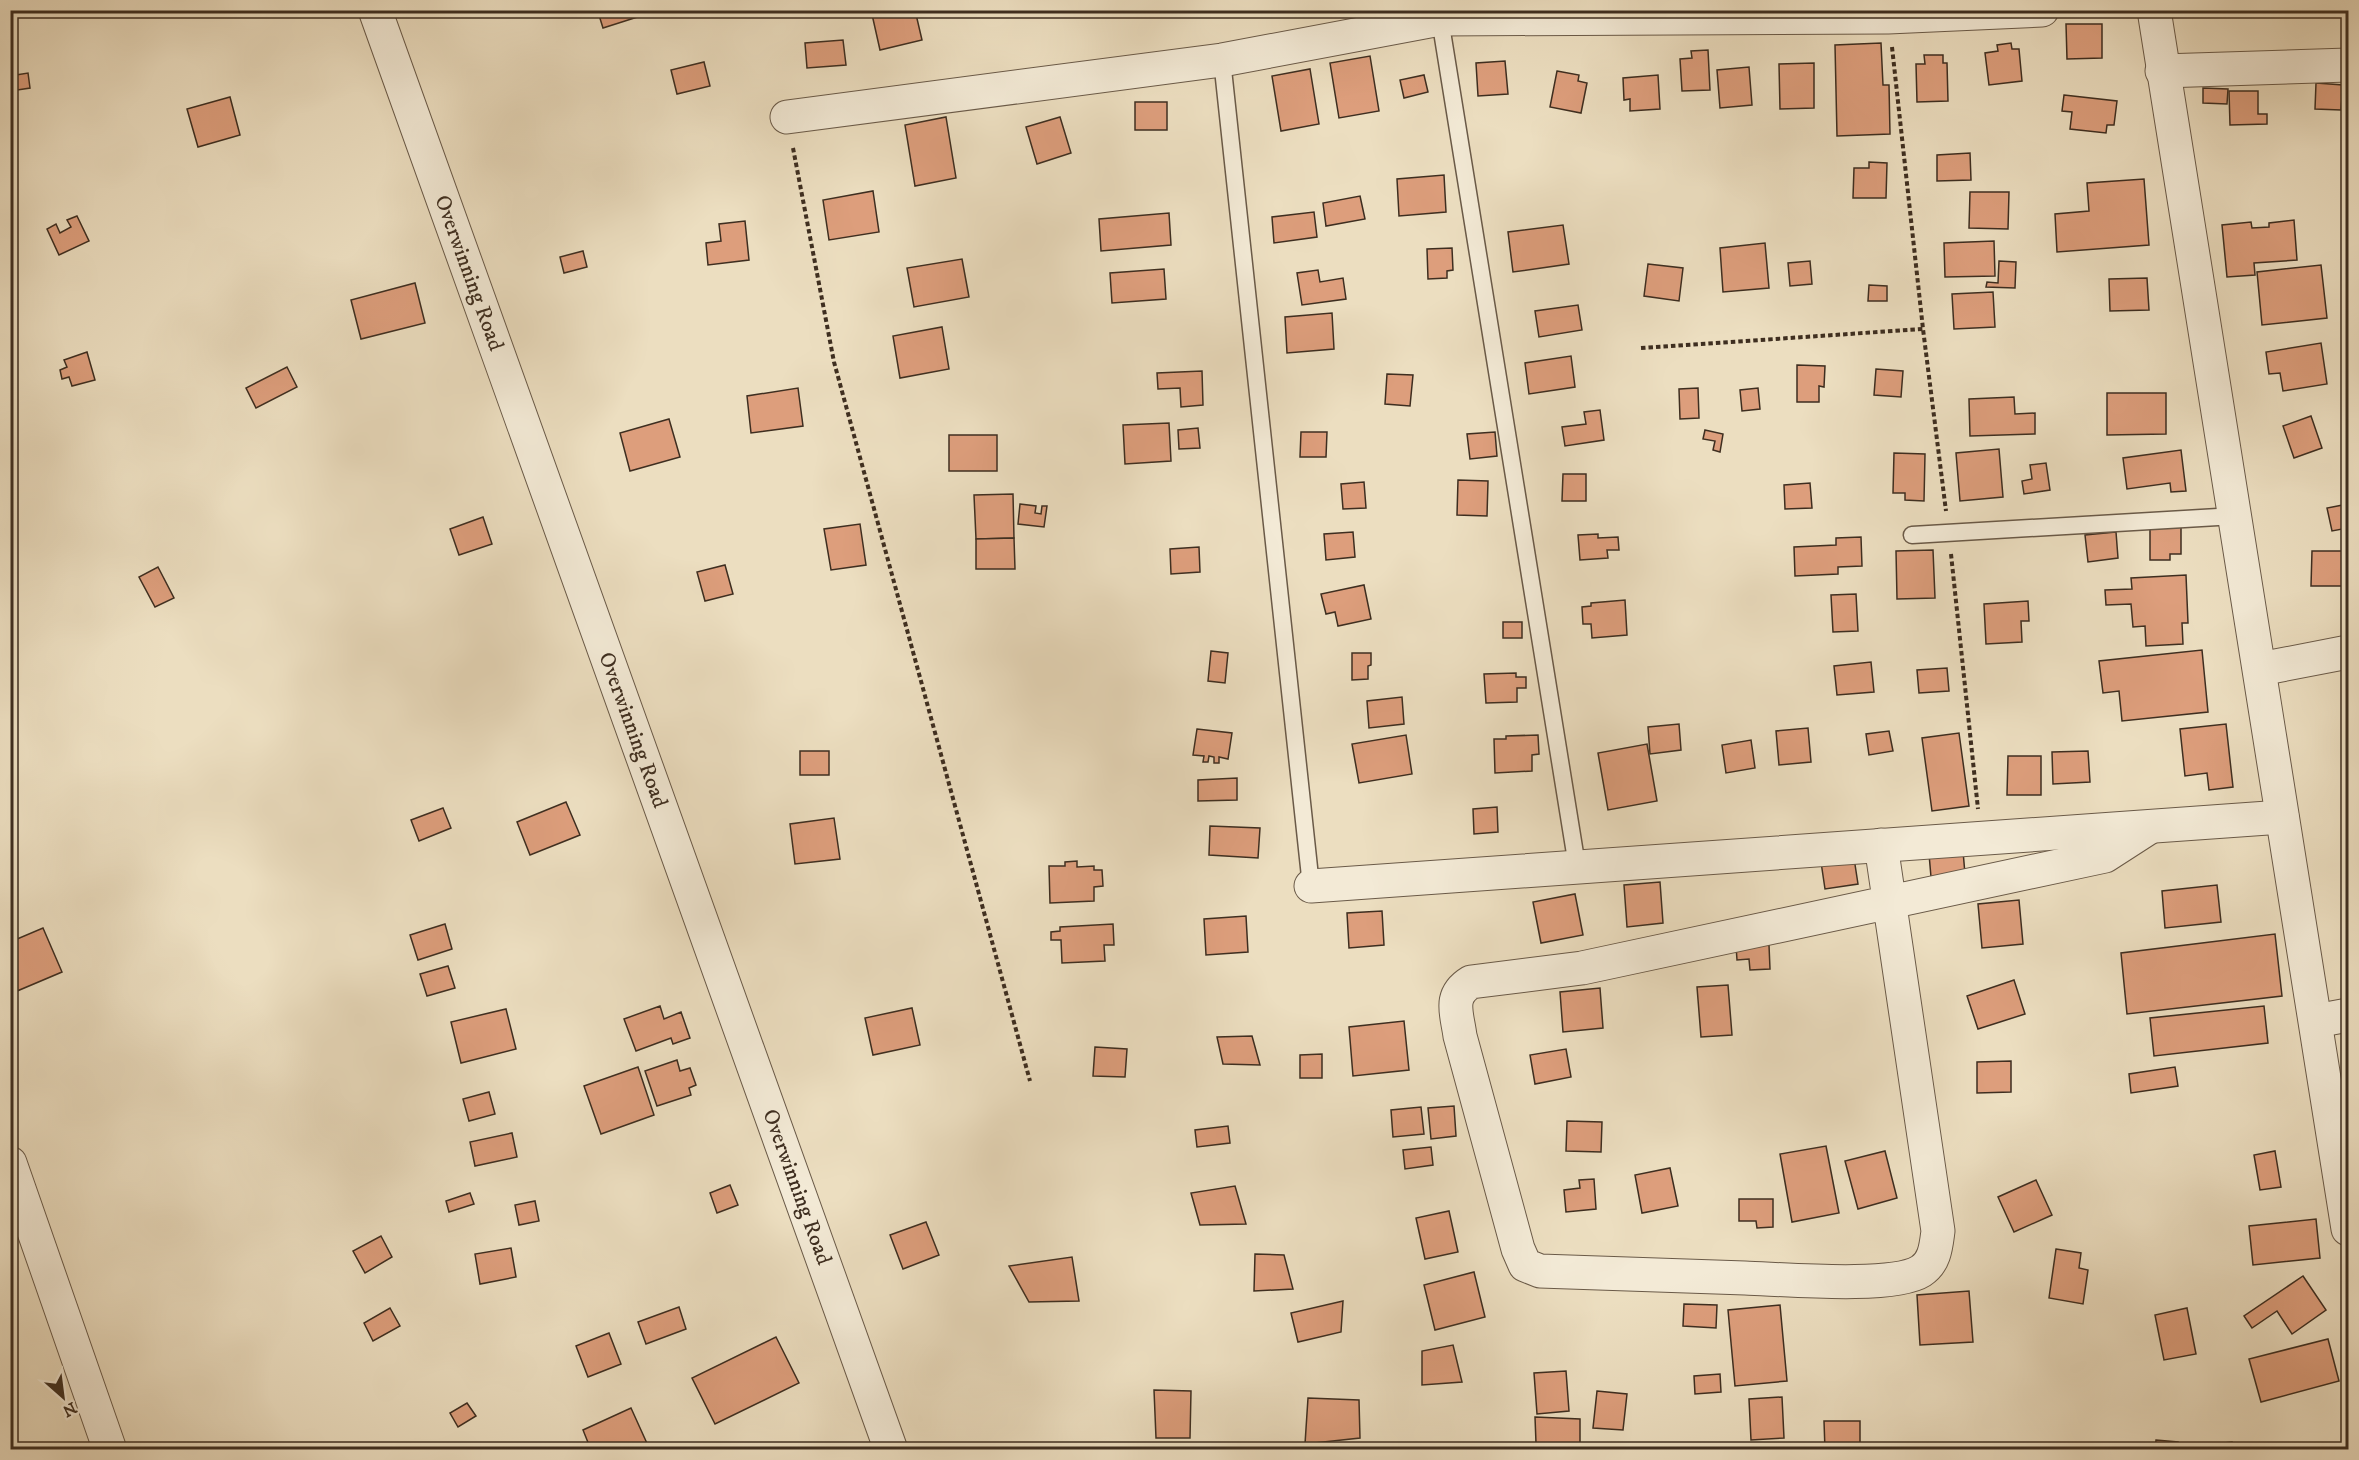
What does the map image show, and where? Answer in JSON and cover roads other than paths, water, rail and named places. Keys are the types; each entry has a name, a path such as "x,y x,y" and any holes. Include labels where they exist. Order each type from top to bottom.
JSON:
{"street":[{"name":"Overwinning Road","path":"375,10 891,1449"},
{"path":"787,117 1222,60 1440,19 1888,17 2042,10"},
{"path":"2154,10 2349,1229"},
{"path":"2162,71 2349,65"},
{"path":"2260,669 2349,652"},
{"path":"1311,886 2282,817"},
{"path":"1881,845 1889,903 1938,1231 1935,1253 1930,1263 1921,1271 1908,1276 1855,1281 1540,1271 1525,1265 1515,1238 1460,1036 1455,1001 1461,988 1471,982 1582,968 1889,903 2106,856 2150,827"},
{"path":"2316,1021 2349,1015"},
{"path":"10,1163 110,1449"}],"lane":[{"path":"1440,19 1577,866"},
{"path":"1222,60 1311,886"},
{"path":"1912,535 2235,516"}]}
